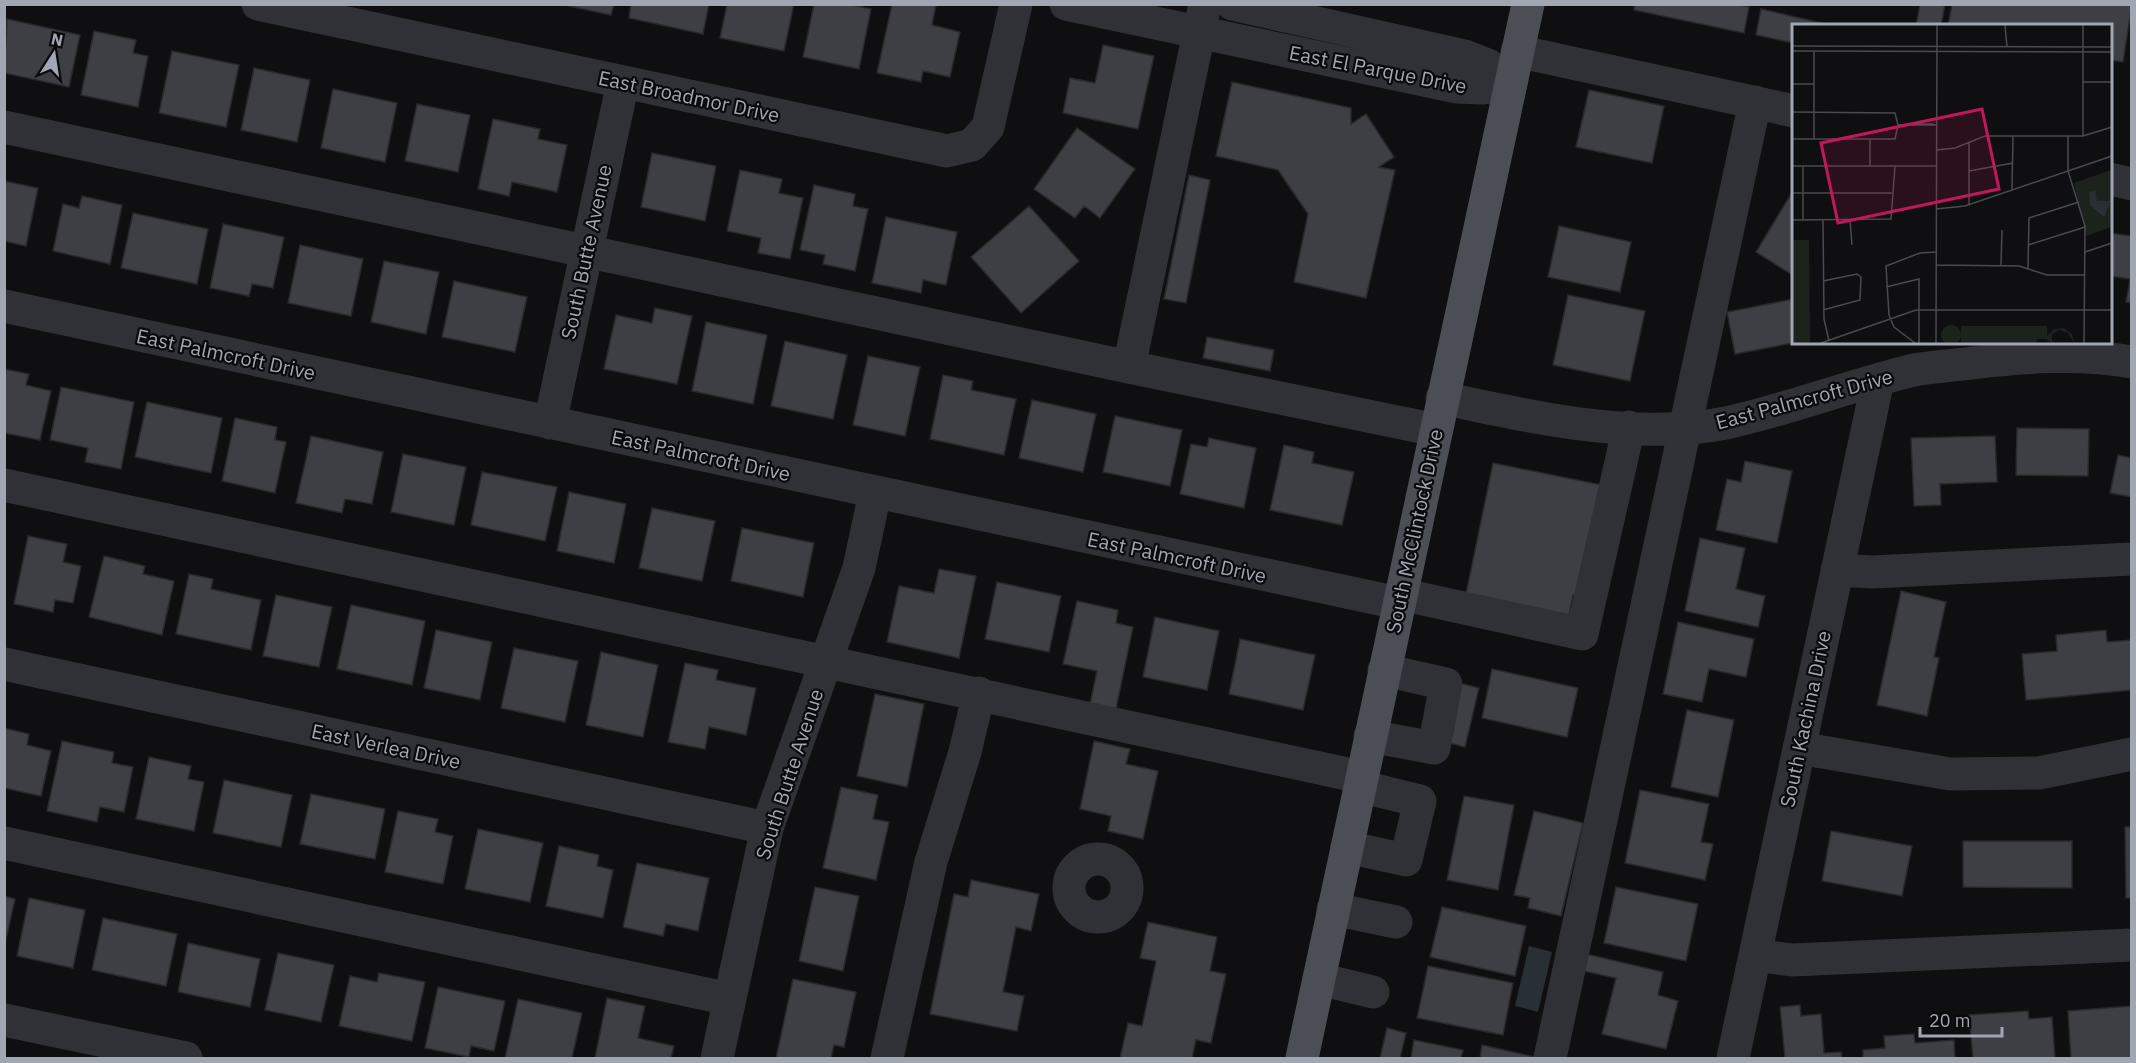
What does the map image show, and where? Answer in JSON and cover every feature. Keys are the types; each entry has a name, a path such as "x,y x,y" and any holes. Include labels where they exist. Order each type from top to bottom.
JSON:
{"main road":[{"name":"South McClintock Drive","path":"1302,1059 1528,4"}],"street":[{"name":"East Broadmor Drive","path":"258,4 936,150 960,149 972,145 988,127 1016,4"},
{"name":"East El Parque Drive","path":"1066,4 1202,19 1457,87 1483,88 1510,83"},
{"name":"East El Parque Drive","path":"1232,4 1464,56 1488,65 1510,83"},
{"path":"1129,367 1202,19"},
{"path":"1517,51 1792,111"},
{"name":"South Butte Avenue","path":"550,423 623,81"},
{"path":"1550,1059 1755,102"},
{"path":"4,127 1129,367 1436,430"},
{"path":"2112,179 2132,184"},
{"name":"East Palmcroft Drive","path":"4,306 875,493 1582,634 1629,428"},
{"name":"East Palmcroft Drive","path":"1442,398 1532,417 1609,428 1684,427 1725,423 1878,380 1913,356 2001,359 2100,356 2132,362"},
{"name":"South Kachina Drive","path":"1733,1059 1878,380"},
{"path":"4,485 979,693 1360,782 1420,801 1406,860 1347,847"},
{"name":"South Butte Avenue","path":"717,1059 767,828 860,568 875,493"},
{"path":"1837,570 1873,572 2132,559"},
{"name":"East Verlea Drive","path":"4,664 767,828"},
{"path":"1370,736 1434,748 1446,684 1384,670"},
{"path":"887,1059 931,862 965,752 979,693"},
{"path":"1799,748 1950,774 2038,773 2132,754"},
{"path":"4,843 729,999"},
{"path":"1333,909 1396,922"},
{"path":"1755,955 1792,960 2132,945"},
{"path":"1318,979 1373,992"},
{"path":"4,1020 153,1055 186,1059"}],"shaded area":[{"path":"1529,946 1552,952 1538,1012 1515,1006"}],"building":[{"path":"560,4 614,4 611,15"},
{"path":"631,4 709,4 703,34 629,18"},
{"path":"727,4 794,4 784,51 720,38"},
{"path":"814,4 848,4 871,9 859,69 803,57"},
{"path":"892,4 936,5 932,25 960,32 950,77 923,71 921,82 877,73"},
{"path":"1635,4 1736,4 1749,7 1744,33 1634,10"},
{"path":"1920,4 1945,4 1941,24 1916,24"},
{"path":"1952,4 2132,4 2123,62 2112,60 2112,24 1948,24"},
{"path":"1761,9 1826,24 1792,24 1792,43 1756,35"},
{"path":"7,19 80,35 69,87 4,73"},
{"path":"94,31 136,40 133,53 148,56 138,107 81,95"},
{"path":"1103,45 1154,56 1138,129 1063,113 1070,78 1095,83"},
{"path":"172,51 239,65 226,127 159,113"},
{"path":"254,68 310,80 297,142 241,130"},
{"path":"1232,82 1351,108 1351,124 1366,114 1394,157 1379,167 1395,170 1366,298 1294,282 1308,214 1278,170 1216,156"},
{"path":"333,89 397,103 385,162 321,148"},
{"path":"1589,90 1664,106 1652,163 1576,147"},
{"path":"417,104 470,115 458,172 405,161"},
{"path":"493,119 540,129 538,139 567,145 557,192 512,182 509,196 478,189"},
{"path":"1077,128 1135,169 1100,218 1084,206 1075,218 1034,189"},
{"path":"652,153 716,166 705,221 641,207"},
{"path":"740,170 782,179 779,193 803,198 790,259 758,253 761,238 727,231"},
{"path":"1189,175 1210,180 1186,303 1164,299"},
{"path":"4,181 38,188 26,246 4,241"},
{"path":"814,185 855,194 853,206 868,209 855,271 823,264 825,255 800,250"},
{"path":"1791,194 1792,275 1756,252"},
{"path":"82,196 122,205 110,264 53,251 63,204 79,208"},
{"path":"1029,206 1079,261 1021,313 971,257"},
{"path":"133,213 208,229 197,284 121,268"},
{"path":"886,217 957,232 946,285 923,280 921,293 872,283"},
{"path":"223,224 284,237 273,288 252,284 249,296 210,288"},
{"path":"1559,226 1631,242 1620,292 1548,277"},
{"path":"2132,230 2132,303 2126,302 2130,279 2112,276 2112,233 2130,236"},
{"path":"300,245 363,259 351,316 288,303"},
{"path":"384,261 439,272 426,334 371,322"},
{"path":"454,281 527,297 515,352 442,337"},
{"path":"1568,295 1645,311 1630,381 1553,365"},
{"path":"1792,299 1792,343 1735,354 1727,312"},
{"path":"655,308 692,316 677,384 604,369 616,315 652,323"},
{"path":"706,322 767,335 753,404 692,391"},
{"path":"1207,337 1274,350 1270,371 1203,358"},
{"path":"785,341 847,355 833,419 771,406"},
{"path":"868,356 920,367 905,436 853,425"},
{"path":"4,369 29,374 26,385 51,391 40,440 4,433"},
{"path":"943,375 973,381 971,390 1016,399 1004,455 930,439"},
{"path":"61,387 134,402 121,469 85,462 88,448 50,440"},
{"path":"1032,400 1096,414 1083,472 1019,458"},
{"path":"147,402 222,418 211,473 135,457"},
{"path":"1115,416 1182,430 1170,486 1103,472"},
{"path":"235,418 277,427 275,440 286,442 275,493 222,481"},
{"path":"2017,428 2089,429 2088,476 2016,475"},
{"path":"311,436 383,452 372,504 345,499 342,513 296,503"},
{"path":"1995,436 1997,482 1940,484 1941,505 1914,506 1911,438"},
{"path":"1209,438 1256,448 1244,508 1180,494 1191,444 1207,447"},
{"path":"1284,445 1314,452 1312,463 1354,472 1342,525 1270,510"},
{"path":"403,454 466,467 454,525 391,512"},
{"path":"2118,455 2132,458 2132,497 2110,493"},
{"path":"1745,461 1792,471 1777,543 1716,530 1727,479 1741,482"},
{"path":"1493,463 1602,485 1579,596 1573,595 1569,615 1466,594"},
{"path":"482,472 557,487 545,541 471,525"},
{"path":"569,492 626,504 614,563 557,551"},
{"path":"652,508 715,521 702,581 639,568"},
{"path":"742,528 814,543 803,597 731,581"},
{"path":"28,536 67,544 63,562 81,566 73,603 55,600 53,612 14,604"},
{"path":"1700,538 1745,548 1736,589 1765,596 1758,627 1685,611"},
{"path":"104,556 145,566 143,574 174,581 162,635 89,617"},
{"path":"939,569 976,576 959,658 887,642 899,586 934,593"},
{"path":"189,574 213,579 211,589 261,600 251,650 176,634"},
{"path":"997,582 1061,596 1049,652 985,639"},
{"path":"1901,591 1946,602 1934,657 1939,658 1927,716 1877,705"},
{"path":"276,595 332,607 319,667 263,656"},
{"path":"1077,601 1118,610 1116,623 1133,627 1116,709 1090,704 1097,671 1063,664"},
{"path":"351,605 425,621 412,685 337,669"},
{"path":"1155,617 1219,631 1207,690 1143,677"},
{"path":"1678,622 1754,639 1746,677 1709,669 1702,702 1663,694"},
{"path":"436,630 492,642 480,700 424,688"},
{"path":"2106,630 2107,642 2132,640 2132,690 2026,700 2022,654 2057,651 2056,635"},
{"path":"1240,639 1315,655 1303,710 1229,694"},
{"path":"514,648 578,661 565,722 501,708"},
{"path":"601,652 658,665 643,737 586,725"},
{"path":"685,663 718,670 716,680 756,688 746,735 709,727 705,749 668,742"},
{"path":"1492,669 1578,688 1567,737 1482,718"},
{"path":"1459,683 1479,688 1465,747 1445,742"},
{"path":"875,694 924,704 907,787 857,776"},
{"path":"1687,710 1734,720 1718,797 1671,787"},
{"path":"4,728 29,734 27,745 51,751 41,796 4,788"},
{"path":"62,741 114,752 112,763 133,767 124,812 100,807 97,822 47,811"},
{"path":"1094,741 1130,749 1126,764 1158,771 1143,839 1108,831 1111,816 1080,809"},
{"path":"149,757 191,766 188,779 204,782 194,831 136,819"},
{"path":"224,780 292,795 281,847 213,833"},
{"path":"841,787 878,795 873,819 889,822 876,880 823,868"},
{"path":"1640,790 1709,804 1701,842 1713,844 1705,880 1625,863"},
{"path":"311,794 385,809 375,859 300,844"},
{"path":"1464,796 1514,805 1498,890 1447,880"},
{"path":"398,811 438,819 435,832 453,836 443,884 385,872"},
{"path":"1534,811 1583,823 1561,916 1528,908 1530,898 1514,895"},
{"path":"2125,827 2132,827 2132,898 2126,898"},
{"path":"478,829 543,843 530,902 465,889"},
{"path":"1831,831 1912,846 1902,896 1822,881"},
{"path":"1963,841 2072,841 2072,888 1963,887"},
{"path":"559,846 599,855 597,866 613,870 603,918 546,906"},
{"path":"637,863 709,878 698,931 666,924 663,936 623,927"},
{"path":"971,880 1039,894 1031,931 1016,927 1003,992 1024,996 1017,1031 930,1014 954,894 968,897"},
{"path":"815,887 859,896 843,971 799,961"},
{"path":"1616,887 1698,904 1686,961 1604,943"},
{"path":"4,896 15,899 4,948"},
{"path":"29,898 85,910 73,968 17,956"},
{"path":"1442,907 1526,926 1515,976 1430,957"},
{"path":"103,918 177,934 166,986 92,970"},
{"path":"1148,922 1217,937 1210,971 1226,974 1211,1043 1196,1040 1192,1058 1120,1058 1128,1023 1142,1026 1156,961 1140,958"},
{"path":"188,943 260,959 250,1007 178,992"},
{"path":"278,953 334,965 321,1022 265,1010"},
{"path":"1586,954 1663,972 1658,995 1678,1001 1666,1049 1602,1034 1616,978 1583,971"},
{"path":"1428,966 1513,983 1503,1035 1417,1018"},
{"path":"379,973 425,982 412,1041 339,1026 350,976 377,982"},
{"path":"793,979 856,992 844,1047 834,1045 831,1058 776,1058"},
{"path":"438,987 505,1001 494,1051 471,1046 469,1057 425,1048"},
{"path":"607,998 645,1006 638,1038 674,1046 671,1058 595,1058"},
{"path":"518,999 582,1013 572,1058 505,1058"},
{"path":"1800,1005 1801,1016 1821,1014 1824,1053 1841,1052 1842,1058 1785,1058 1780,1007"},
{"path":"2132,1006 2132,1058 2071,1058 2068,1011"},
{"path":"2028,1011 2029,1019 2052,1017 2055,1058 1973,1058 1969,1015"},
{"path":"1387,1028 1406,1033 1400,1058 1380,1058"},
{"path":"1914,1034 1915,1043 1954,1040 1955,1058 1863,1058 1863,1050 1885,1048 1884,1036"},
{"path":"1414,1040 1463,1050 1461,1058 1411,1058"},
{"path":"1482,1045 1535,1057 1535,1058 1480,1058"}]}
